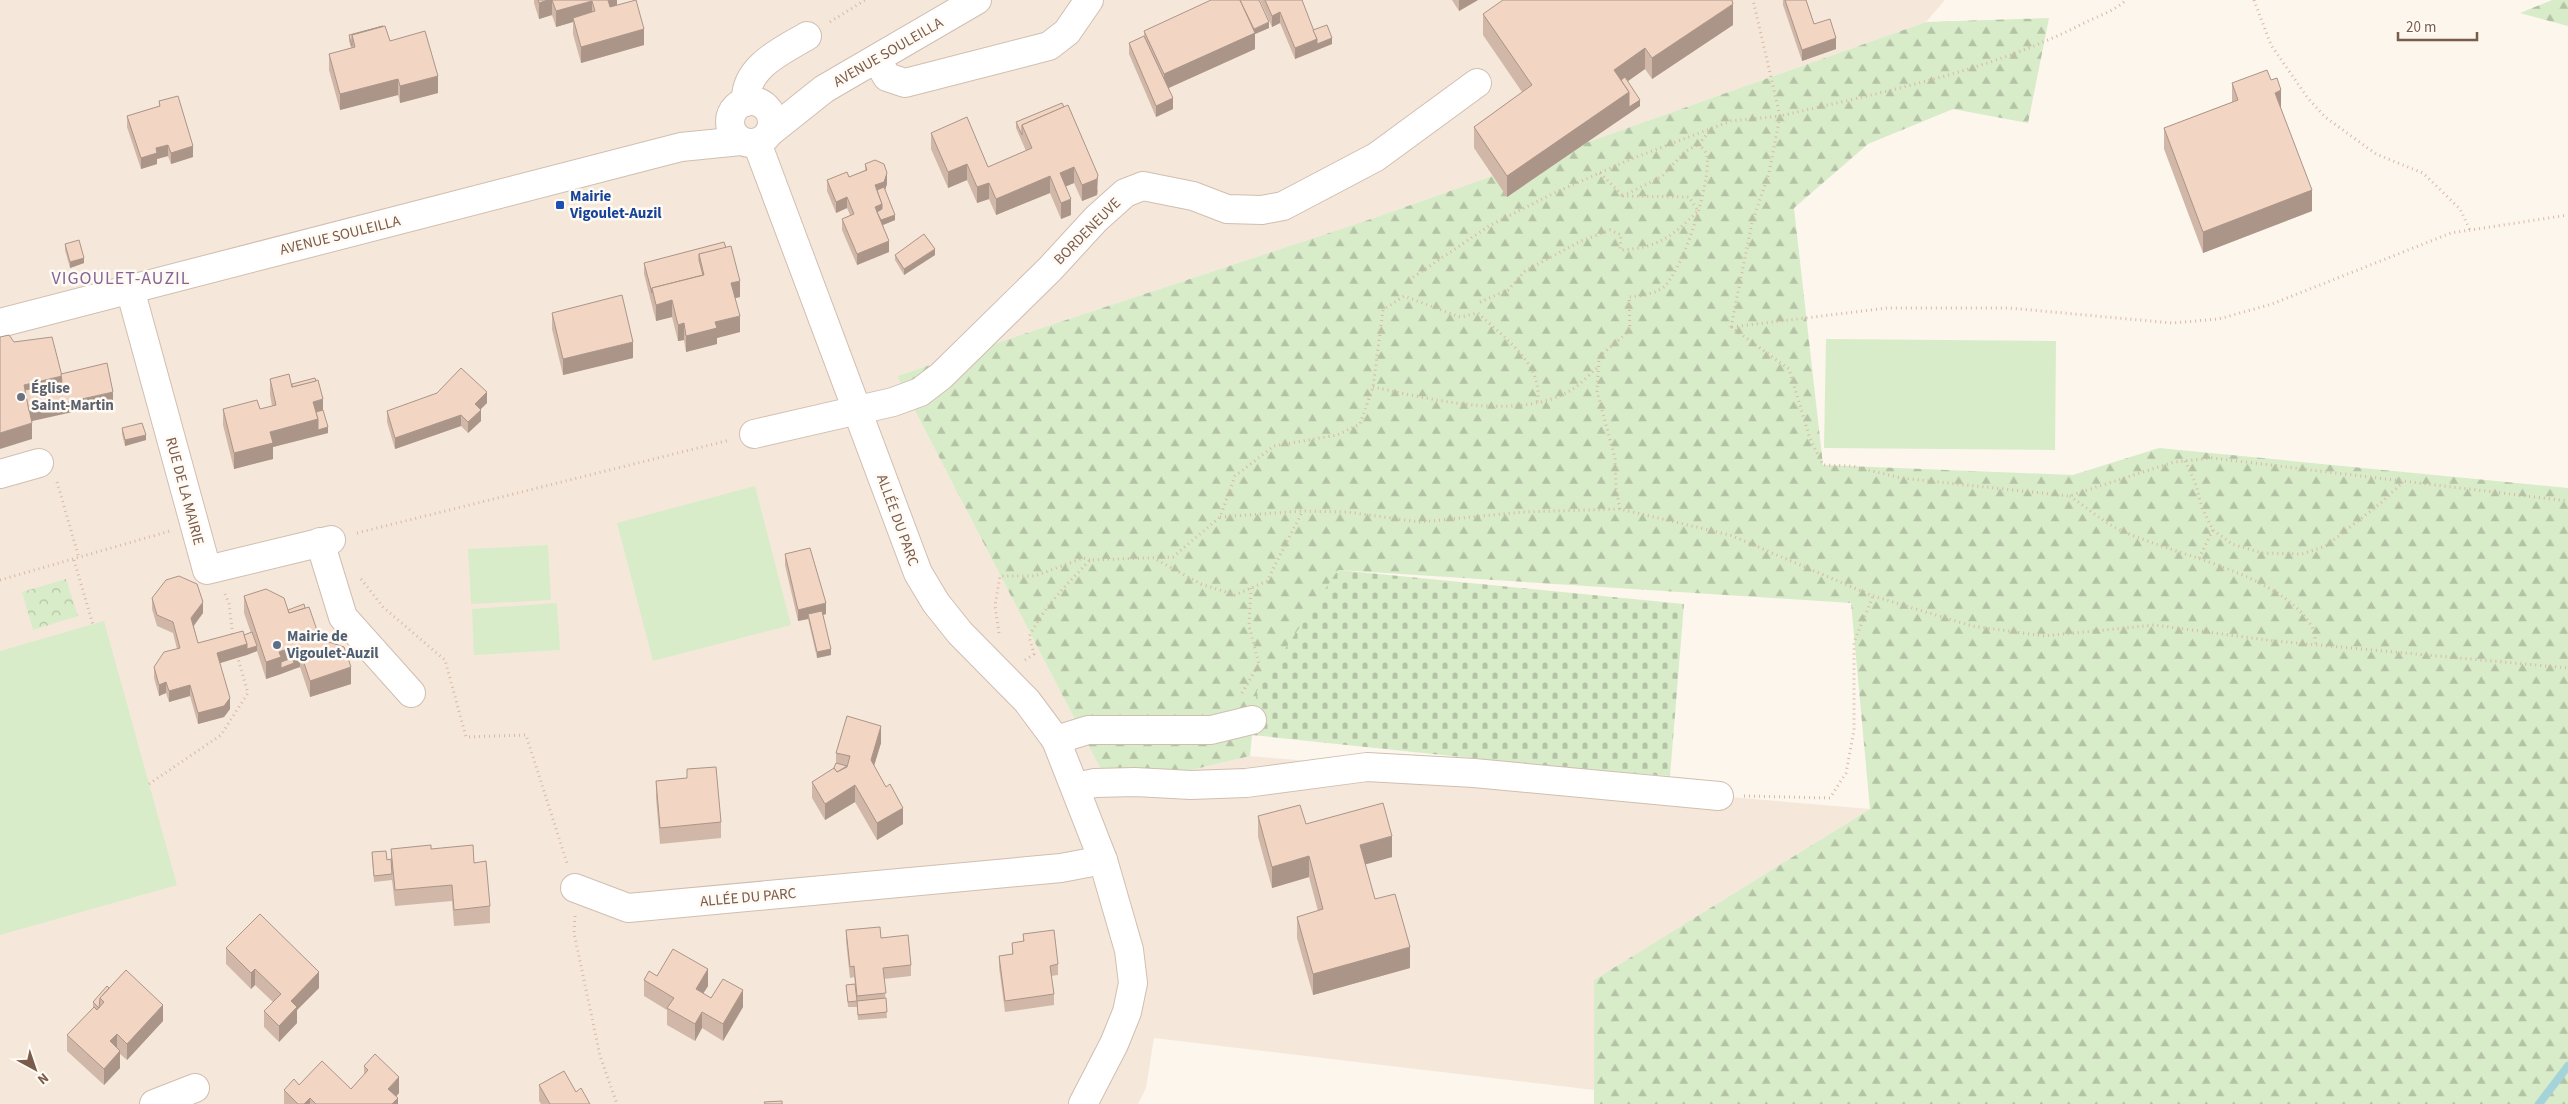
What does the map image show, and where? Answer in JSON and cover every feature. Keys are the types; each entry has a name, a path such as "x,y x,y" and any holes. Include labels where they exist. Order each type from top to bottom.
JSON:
{"street":[{"name":"AVENUE SOULEILLA","path":"0,323 681,147 756,138 824,89 977,0"},
{"path":"876,60 887,77 905,83 1049,46 1068,32 1089,0"},
{"path":"746,106 745,89 763,63 807,36"},
{"name":"BORDENEUVE","path":"754,434 893,402 920,392 941,376 1050,269 1096,219 1125,193 1143,186 1193,196 1227,209 1262,210 1284,206 1376,157 1477,83"},
{"name":"AVENUE SOULEILLA","path":"681,147 746,106 824,89"},
{"path":"746,106 771,116 756,138 731,129 730,120 746,106"},
{"name":"ALLÉE DU PARC","path":"756,138 918,572 931,596 960,633 1027,701 1056,740 1103,860 1129,950 1133,982 1127,1012 1114,1044 1083,1104"},
{"name":"RUE DE LA MAIRIE","path":"130,289 207,570 215,568"},
{"path":"0,474 47,469"},
{"path":"215,568 326,541 343,617 411,692"},
{"path":"1056,740 1088,730 1211,730 1252,720"},
{"path":"1076,787 1095,783 1191,785 1246,783 1367,766 1474,773 1719,796"},
{"name":"ALLÉE DU PARC","path":"575,888 628,908 1051,869 1103,860"},
{"path":"154,1104 196,1088"}],"path":[{"path":"807,36 865,0"},
{"path":"1731,327 1752,223 1769,172 1780,116 1753,0"},
{"path":"1409,280 1489,226 1552,194 1711,128 1731,121 1780,116 1908,85 2005,57 2060,36 2126,0"},
{"path":"2254,0 2271,45 2307,97 2325,116 2376,154 2423,173 2460,209 2470,230"},
{"path":"1623,196 1661,177 1686,151 1699,144 1711,128"},
{"path":"1620,509 1616,489 1615,458 1597,392 1599,357 1630,330 1629,296 1642,295 1664,287 1684,251 1708,174 1707,154 1699,144"},
{"path":"1600,173 1623,196 1689,197 1698,211"},
{"path":"1480,302 1508,290 1525,271 1581,241 1610,230 1620,234 1620,250 1634,250 1664,241 1698,211"},
{"path":"1731,327 1887,308 2009,308 2172,323 2219,319 2272,304 2451,233 2568,215"},
{"path":"1000,639 995,606 1000,576 1035,576 1083,558 1090,560 1173,557 1220,517 1235,476 1274,446 1337,435 1360,424 1373,387 1383,310 1404,296 1460,317 1478,313 1532,367 1540,390 1537,403"},
{"path":"1731,327 1789,369 1810,439 1823,465 1852,466 1902,478 2069,496 2174,462 2212,458 2568,501"},
{"path":"1373,387 1472,404 1526,406 1569,392 1598,368"},
{"path":"326,541 754,434"},
{"path":"2185,461 2195,482 2202,508 2214,530 2232,544 2255,551 2302,554 2326,546 2382,502 2404,481"},
{"path":"47,469 79,558"},
{"path":"2069,496 2114,527 2198,558 2263,585 2299,610 2314,628 2316,645"},
{"path":"1220,517 1302,511 1347,512 1420,522 1522,512 1620,509 1730,535 1872,596 1972,626 2044,636 2154,625 2316,645 2568,668"},
{"path":"1156,559 1201,584 1235,595 1267,581 1302,511"},
{"path":"0,580 74,560 194,523"},
{"path":"2198,558 2214,530"},
{"path":"74,560 93,625"},
{"path":"1018,665 1034,654 1029,637 1037,621 1054,598 1090,560"},
{"path":"215,568 229,604 234,644"},
{"path":"360,577 383,607 445,660 466,737 526,735 575,888 574,933 600,1056 617,1104"},
{"path":"1240,696 1259,664 1249,626 1251,588"},
{"path":"1719,796 1830,798 1846,772 1854,730 1854,642 1872,596"},
{"path":"149,784 221,735 226,728 248,693 236,651"}],"shaded area":[{"path":"0,0 1945,0 1926,22 1374,218 897,376 1111,789 1250,756 1870,809 1594,980 1594,1090 1154,1038 1146,1088 1138,1104 0,1104"}],"green space":[{"path":"2552,0 2568,0 2568,26 2520,13"},
{"path":"2049,18 2028,123 1953,109 1868,144 1794,208 1823,465 2073,475 2159,448 2568,488 2568,1104 1594,1104 1594,980 1870,809 1851,603 1338,570 1252,735 1250,756 1111,789 897,376 1374,218 1926,22"},
{"path":"1826,339 2056,341 2055,450 1824,448"},
{"path":"755,486 791,625 653,661 617,523"},
{"path":"548,545 551,600 471,604 468,549"},
{"path":"1338,570 1684,604 1670,776 1577,769 1252,735 1257,691"},
{"path":"66,579 78,616 33,630 22,592"},
{"path":"557,603 560,650 474,655 472,609"},
{"path":"104,621 177,885 0,935 0,651"}],"building":[{"path":"552,0 608,0 610,7 636,0 644,29 581,47 573,18 595,11 592,1 556,11"},
{"path":"1211,0 1240,0 1255,33 1164,74 1144,31"},
{"path":"1240,0 1259,0 1269,22 1254,29"},
{"path":"1265,0 1302,0 1317,39 1295,48 1280,12 1272,16"},
{"path":"1503,0 1732,0 1733,4 1652,58 1645,48 1614,70 1629,92 1507,176 1474,127 1532,85 1483,14"},
{"path":"1785,0 1806,0 1814,24 1830,19 1836,38 1802,50"},
{"path":"1327,25 1332,38 1317,44 1313,30"},
{"path":"383,26 352,35 352,46 349,35"},
{"path":"385,26 390,41 425,31 438,76 400,86 398,79 340,94 329,54 355,47 352,35"},
{"path":"1144,36 1173,98 1156,106 1129,43"},
{"path":"2267,70 2271,80 2277,78 2281,90 2275,93 2312,190 2203,232 2164,128 2238,100 2232,83"},
{"path":"1625,77 1640,100 1629,107 1629,92 1621,80"},
{"path":"178,96 193,146 171,153 168,145 156,148 157,153 141,158 127,116 160,106 159,101"},
{"path":"1062,103 1064,107 1022,125 1022,135 1016,122"},
{"path":"1068,105 1098,175 1097,179 1082,185 1074,167 1060,173 1071,199 1061,203 1050,176 996,199 989,183 977,187 967,164 948,172 931,133 967,117 988,167 1032,148 1022,125"},
{"path":"875,160 884,164 887,173 884,182 875,185 882,204 875,207 889,241 857,254 842,219 854,214 847,197 836,202 827,180 847,172 849,177 867,170 865,164"},
{"path":"884,187 895,215 881,220 877,212 882,209 882,204 877,190"},
{"path":"924,234 935,249 904,269 895,255"},
{"path":"79,240 84,258 70,262 65,244"},
{"path":"724,242 726,248 699,254 703,275 652,288 652,293 644,263"},
{"path":"731,246 740,281 731,283 740,316 715,322 717,328 686,336 684,323 678,325 672,300 656,305 652,288 704,275 699,254"},
{"path":"622,295 633,342 563,359 552,313"},
{"name":"Église Saint-Martin","path":"9,335 14,342 52,337 62,376 24,385 32,423 0,433 0,337"},
{"path":"107,363 113,392 29,411 25,390 62,382 61,374"},
{"path":"461,368 487,392 475,404 481,410 468,422 461,415 395,438 387,411 437,393"},
{"path":"289,374 292,387 318,380 323,399 313,402 318,419 270,432 273,443 234,453 223,409 257,400 260,409 276,405 270,379"},
{"path":"315,378 316,381 292,387 292,384"},
{"path":"323,410 328,427 318,430 316,412"},
{"path":"142,423 146,435 125,440 122,428"},
{"path":"810,548 826,603 798,610 785,554"},
{"path":"179,576 197,584 203,602 191,618 198,643 243,631 247,644 217,653 230,698 224,706 198,713 190,685 169,691 166,682 159,685 154,667 164,652 180,648 173,622 157,615 152,598 166,580"},
{"path":"266,589 284,598 289,613 309,607 320,639 344,647 351,667 310,681 300,651 294,653 292,647 279,652 281,657 266,662 244,596"},
{"path":"304,604 305,608 289,613 288,610"},
{"path":"822,611 831,649 817,652 808,614"},
{"path":"252,632 257,646 247,649 244,635"},
{"path":"292,658 294,663 281,668 281,662"},
{"path":"847,716 881,726 871,760 886,787 890,784 903,808 877,823 855,785 825,804 812,782 834,768 837,772 847,767 850,756 836,753"},
{"path":"836,763 847,766 837,772 834,768"},
{"path":"716,767 721,822 660,828 656,781 687,778 687,769"},
{"path":"1383,803 1392,836 1360,845 1375,899 1395,894 1410,947 1313,974 1297,917 1323,909 1309,856 1272,867 1258,816 1300,805 1306,824"},
{"path":"431,845 431,849 473,845 474,863 486,861 490,906 454,910 452,885 395,890 391,849"},
{"path":"386,851 387,860 391,859 392,874 374,876 372,852"},
{"path":"260,914 319,972 291,1001 297,1007 279,1026 264,1011 281,994 255,969 251,973 226,948"},
{"path":"880,927 881,938 908,935 911,965 883,968 886,993 857,996 854,966 850,967 846,930"},
{"path":"1054,930 1058,964 1050,966 1054,994 1005,1001 999,956 1013,954 1012,943 1024,941 1023,934"},
{"path":"673,949 708,969 696,989 711,998 723,979 743,990 723,1024 702,1012 695,1024 667,1008 674,998 644,980 649,971 657,976"},
{"path":"126,970 163,1005 127,1044 117,1034 110,1041 120,1051 104,1069 67,1035 94,1007 97,1010 104,1002 100,998"},
{"path":"855,984 857,1001 848,1002 846,985"},
{"path":"107,986 109,988 100,998 99,1008 93,1002"},
{"path":"886,998 887,1012 858,1015 857,1001"},
{"path":"375,1054 399,1077 388,1089 398,1098 392,1104 316,1104 310,1098 304,1104 298,1104 284,1090 294,1079 299,1085 322,1061 351,1089 368,1070 364,1066"},
{"path":"564,1071 576,1092 581,1088 590,1104 550,1104 539,1085"},
{"path":"782,1101 782,1104 765,1104 764,1102"}],"waterway":[{"path":"2539,1104 2568,1066"}],"place":[{"name":"Mairie Vigoulet-Auzil","path":"560,205"},
{"name":"Église Saint-Martin","path":"21,397"},
{"name":"Mairie de Vigoulet-Auzil","path":"277,645"}],"district":[{"name":"VIGOULET-AUZIL","path":"121,278"}]}
